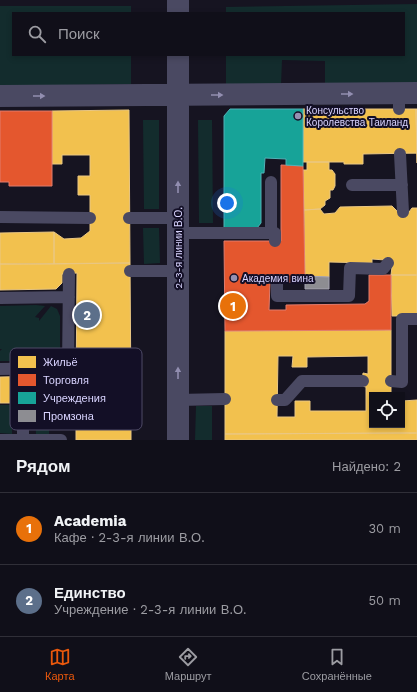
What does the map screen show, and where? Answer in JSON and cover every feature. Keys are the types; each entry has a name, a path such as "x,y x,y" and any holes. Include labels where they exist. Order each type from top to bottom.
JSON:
{"street":[{"path":"178,0 178,12"},
{"name":"2-3-я линии В.О.","path":"178,56 178,440"},
{"path":"0,96 178,95 405,99"}],"lane":[{"path":"400,154 403,212"},
{"path":"130,218 273,237 271,182"},
{"path":"352,185 402,185"},
{"path":"0,218 90,218"},
{"path":"277,282 277,296 349,296 350,268 383,269 388,263"},
{"path":"130,271 178,271"},
{"path":"68,348 69,274"},
{"path":"0,298 69,297"},
{"path":"391,381 402,382 402,319 417,319"},
{"path":"0,369 10,369"},
{"path":"277,400 285,400 302,381 363,380"},
{"path":"178,400 225,399"},
{"path":"0,440 61,440"}],"green space":[{"path":"417,4 417,84 325,84 325,61 282,60 281,85 226,85 226,56 405,56 405,12 226,12 226,7"},
{"path":"0,6 131,6 131,12 12,12 12,56 131,56 131,84 0,86"},
{"path":"143,120 159,120 159,209 144,209"},
{"path":"198,120 212,120 213,223 199,223"},
{"path":"143,228 159,228 160,263 144,264"},
{"path":"0,306 45,306 35,317 39,318 39,321 51,306 57,309 60,316 60,348 10,348 10,361 0,361 0,351 2,349 0,349"},
{"path":"0,405 10,405 10,430 12,430 12,434 0,433"},
{"path":"196,406 212,406 212,440 195,440"},
{"path":"36,430 49,430 49,435 36,435"}],"building: Жильё":[{"path":"303,109 416,109 417,153 363,154 363,164 344,164 344,162 303,162"},
{"path":"416,109 417,109 417,163"},
{"path":"129,110 130,263 54,264 54,232 64,239 81,238 90,231 90,195 78,195 78,176 90,176 90,155 62,155 62,164 52,164 52,111"},
{"path":"307,162 329,162 329,170 332,170 335,174 335,186 333,190 330,190 330,198 325,201 325,205 320,209 304,210 303,170 307,170"},
{"path":"392,206 397,211 409,212 412,208 417,208 417,275 391,275 392,267 385,260 372,259 372,263 329,262 329,277 305,276 304,210 320,209 324,214 335,213 340,207"},
{"path":"54,232 54,264 0,264 0,233"},
{"path":"130,263 131,348 76,348 77,273 62,274 62,283 56,289 0,290 0,264"},
{"path":"391,275 417,275 417,316 392,316"},
{"path":"391,330 391,392 369,392 369,428 405,428 405,401 417,400 417,433 225,434 225,331","holes":["278,356 293,356 292,367 307,367 307,357 368,356 368,374 363,373 362,386 366,387 366,411 310,411 310,401 295,401 295,417 277,417"]},
{"path":"0,377 10,377 10,403 0,403"},
{"path":"76,430 131,430 131,440 76,440"},
{"path":"417,433 417,440 225,440 225,434"}],"building: Торговля":[{"path":"0,111 52,111 52,186 9,186 9,182 0,182"},
{"path":"281,165 303,166 305,282 270,282 269,310 286,310 286,305 365,304 369,301 369,275 391,275 391,330 225,331 224,241 281,241"}],"building: Учреждения":[{"path":"230,109 303,109 303,166 286,165 286,159 265,158 264,173 261,173 261,223 257,228 224,228 224,116"}],"building: Промзона":[{"path":"305,276 329,277 329,289 305,289"}],"place":[{"name":"Консульство Королевства Таиланд","path":"298,116"},
{"name":"Академия вина","path":"234,278"},
{"name":"Academia","path":"233,306"},
{"name":"Единство","path":"87,315"}]}
